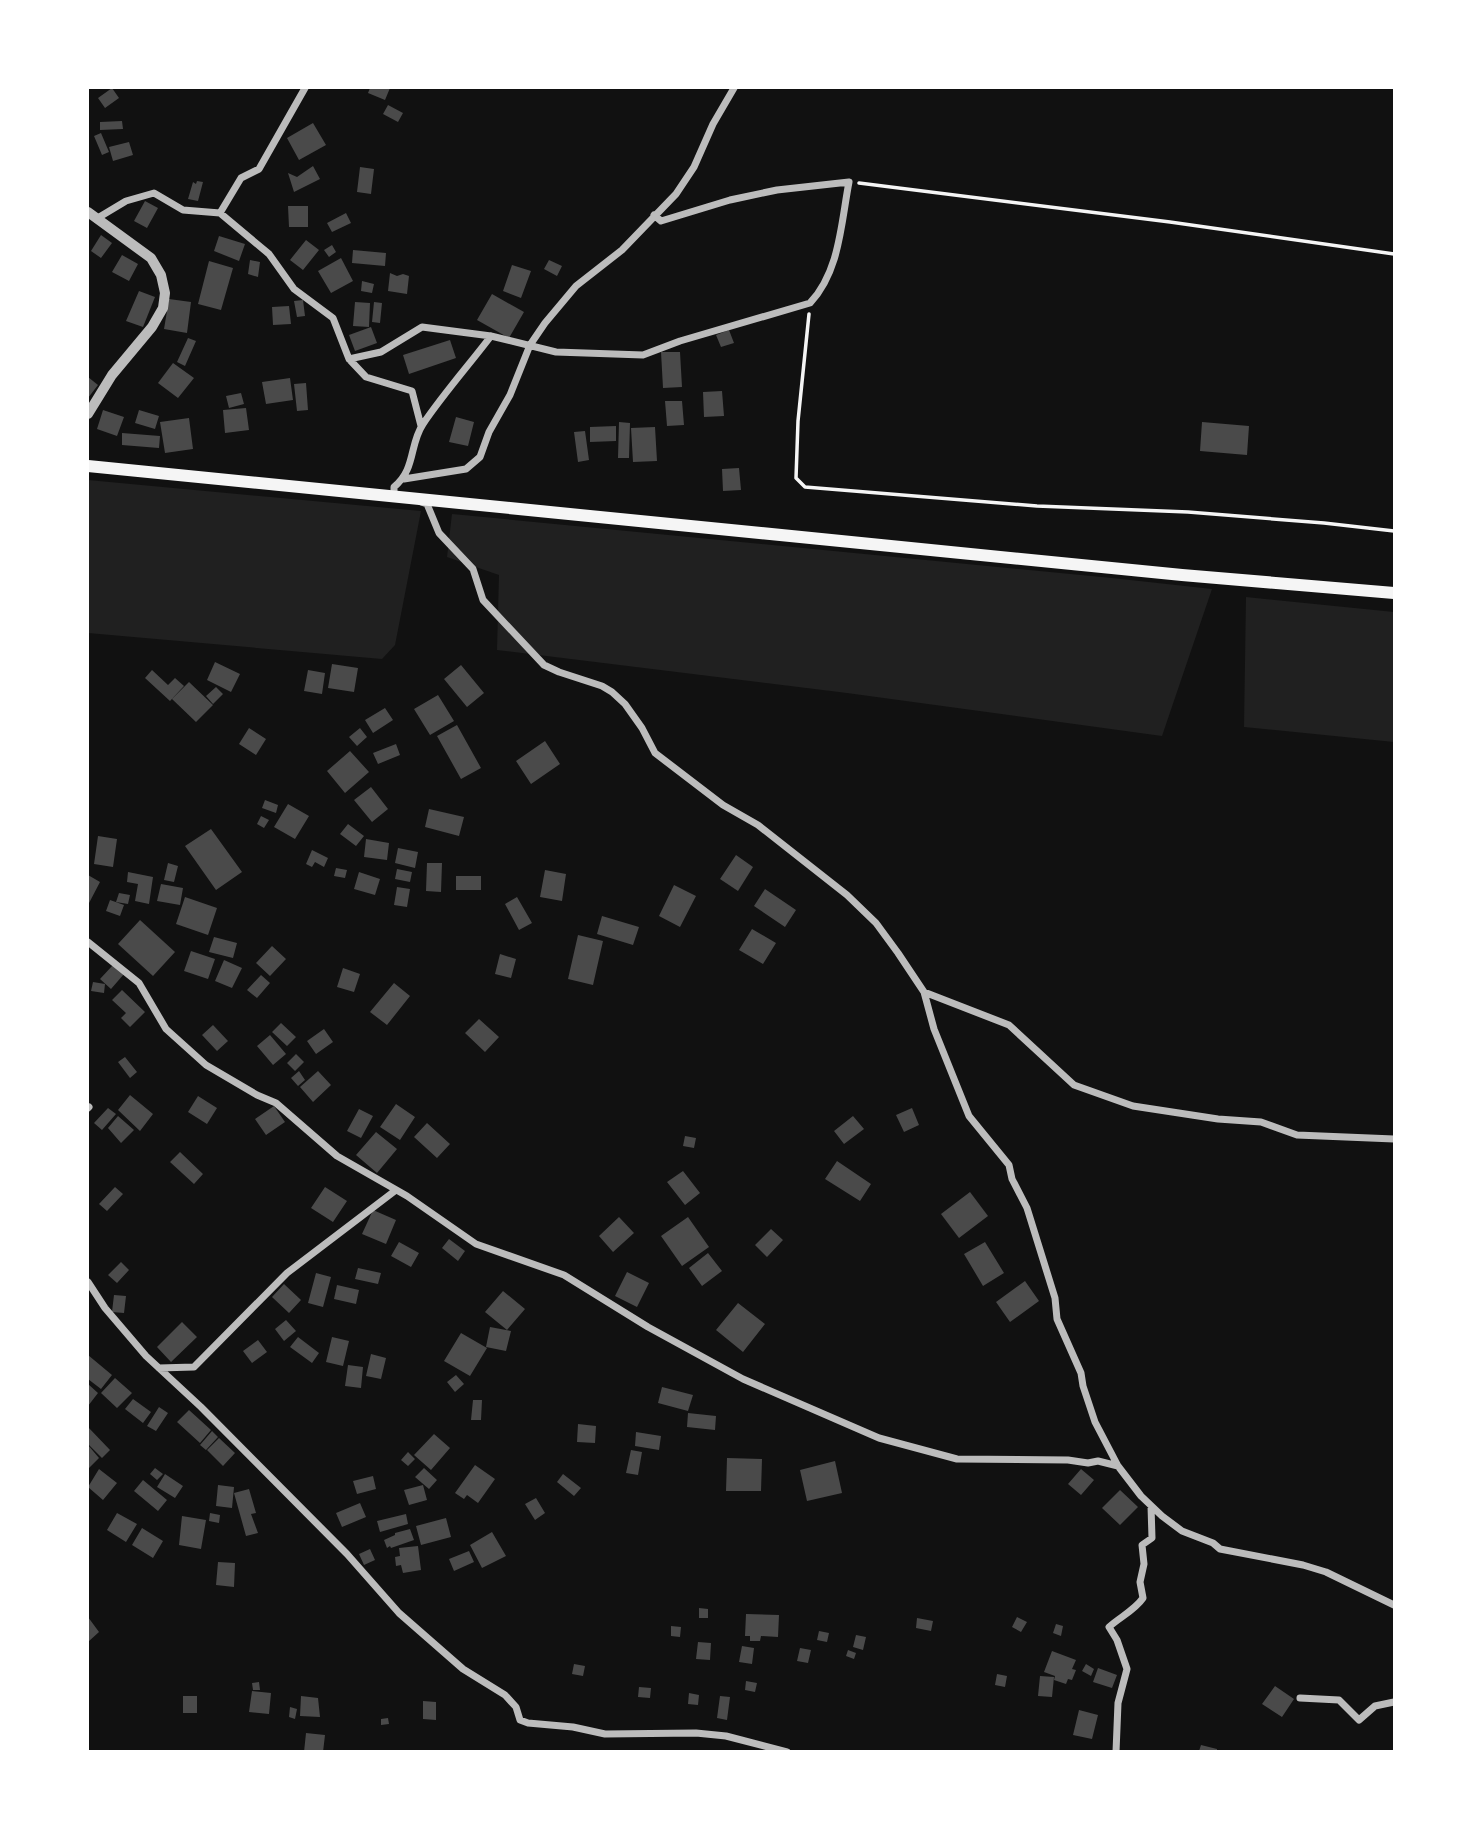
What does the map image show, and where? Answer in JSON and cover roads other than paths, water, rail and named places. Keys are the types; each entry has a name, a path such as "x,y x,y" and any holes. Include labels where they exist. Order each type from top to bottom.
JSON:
{"main road":[{"path":"88,466 1182,575 1395,593"}],"street":[{"path":"220,213 241,178 258,169 304,88"},
{"path":"404,478 466,468 480,457 489,432 510,396 530,345 545,323 576,286 622,250 676,194 694,167 713,124 734,88"},
{"path":"349,359 381,352 422,327 491,336 556,352 643,355 680,341 810,303 823,288 834,261 849,182 777,190 730,200 661,221 654,215"},
{"path":"92,216 154,192 183,210 220,213 269,254 294,289 333,318 349,359 366,377 412,391 421,426"},
{"path":"88,414 112,375 152,327 163,308 165,293 161,275 151,258 92,216"},
{"path":"394,495 394,487 404,478 421,426 491,336"},
{"path":"411,497 426,504 439,533 473,569 483,600 544,665 612,692 625,704 642,728 655,753 723,805 758,825 847,895 876,923 924,992 934,1029 969,1116 1009,1165 1012,1179 1027,1208 1055,1298 1057,1319 1081,1373 1095,1422 1118,1466 1141,1496 1182,1531 1213,1543 1220,1549 1326,1572 1395,1605"},
{"path":"88,942 139,983 166,1030 206,1065 276,1103 337,1156 396,1190 476,1244 565,1275 648,1327 743,1379 879,1438 957,1459 1068,1460 1088,1463 1098,1461 1118,1466"},
{"path":"924,992 1009,1025 1074,1085 1133,1106 1261,1122 1297,1135 1395,1139"},
{"path":"159,1368 194,1367 287,1273 396,1190"},
{"path":"88,1282 105,1308 146,1356 201,1407 347,1554 399,1613 463,1670 505,1695 516,1707 520,1720 605,1734 696,1733 726,1736 788,1752"},
{"path":"1116,1752 1118,1703 1126,1669 1117,1640 1109,1627 1143,1598 1140,1581 1144,1564 1142,1545 1152,1538 1151,1506"},
{"path":"1300,1698 1339,1699 1359,1720 1376,1706 1395,1702"}]}
